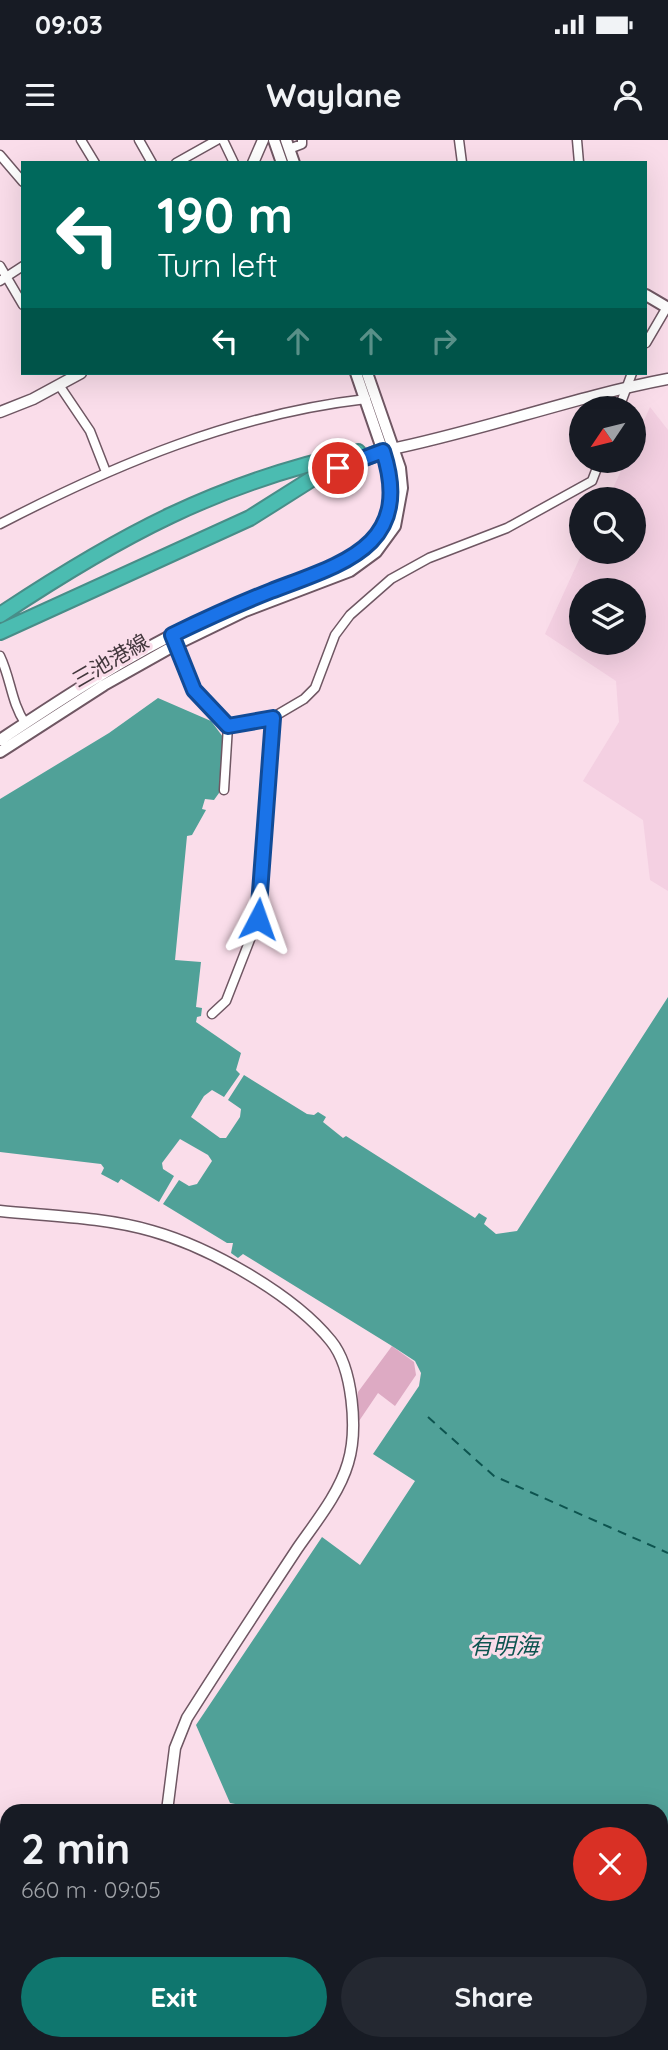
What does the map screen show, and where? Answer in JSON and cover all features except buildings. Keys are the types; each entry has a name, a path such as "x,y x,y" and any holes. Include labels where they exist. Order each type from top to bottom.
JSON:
{"highway":[{"path":"0,615 101,549 182,508 280,472 356,452 389,450"},
{"path":"0,632 177,549 243,522 318,475 389,450"}],"main road":[{"path":"274,140 281,161"},
{"path":"647,296 667,307"},
{"name":"三池港線","path":"357,375 389,450"},
{"name":"三池港線","path":"0,740 25,723 243,602 345,563 370,545 380,532 391,506 389,450 368,375"},
{"name":"三池港線","path":"0,752 175,639"}],"street":[{"path":"81,140 94,161"},
{"path":"139,140 151,161"},
{"path":"180,161 217,140"},
{"path":"223,140 233,161"},
{"path":"254,161 264,140"},
{"path":"287,145 302,144 302,140"},
{"path":"459,140 462,161"},
{"path":"577,140 579,161"},
{"path":"0,155 21,180"},
{"path":"0,266 4,279 21,302"},
{"path":"4,279 21,267"},
{"path":"647,341 667,307"},
{"path":"623,396 631,375"},
{"path":"389,450 464,434 626,388 668,379"},
{"path":"0,412 62,380 90,431 106,472"},
{"path":"0,524 106,472 197,436 317,404 366,399"},
{"path":"228,726 273,718 315,688 335,635 350,615 391,579 429,558 508,528 592,481 595,473"},
{"path":"175,639 194,690 228,726 223,790"},
{"path":"0,656 6,669 13,701 25,723"},
{"path":"212,1014 226,1001 258,919 273,718"},
{"path":"0,1211 151,1231 200,1250 243,1271 282,1298 331,1341 345,1367 351,1399 349,1462 326,1506 187,1718 176,1748 168,1804"}],"shaded area":[{"path":"650,407 668,430 668,891 650,880 643,820 583,781 619,722 616,681 577,655 646,655 646,578 571,578 577,564 646,564 646,487 614,487 620,473 646,473 646,416"},
{"path":"569,582 569,650 545,634"},
{"path":"392,1346 414,1362 416,1375 395,1406 378,1393 357,1424 358,1392"}],"water":[{"name":"有明海","path":"158,698 211,721 223,737 219,793 214,800 205,799 202,809 206,810 192,835 187,836 175,960 201,962 196,1007 202,1008 201,1016 197,1017 196,1022 241,1053 236,1070 240,1074 224,1097 212,1090 204,1096 191,1117 220,1138 226,1138 240,1117 241,1109 228,1100 244,1075 307,1114 314,1115 318,1112 326,1117 323,1122 343,1138 346,1136 475,1218 479,1213 487,1218 484,1224 496,1234 517,1231 668,997 668,1804 230,1803 196,1725 322,1537 360,1565 415,1481 373,1454 419,1386 421,1373 415,1361 243,1254 238,1258 231,1253 233,1243 227,1243 163,1204 179,1180 189,1186 197,1184 212,1161 208,1155 180,1139 162,1163 163,1169 174,1176 159,1202 121,1179 118,1183 101,1174 104,1168 101,1164 0,1152 0,799 109,733"}],"ferry route":[{"path":"428,1417 494,1476 668,1553"}],"route":[{"path":"258,919 273,718 228,726 194,690 172,635 243,602 345,563 370,545 387,520 391,506 393,489 383,451 338,468"}]}
